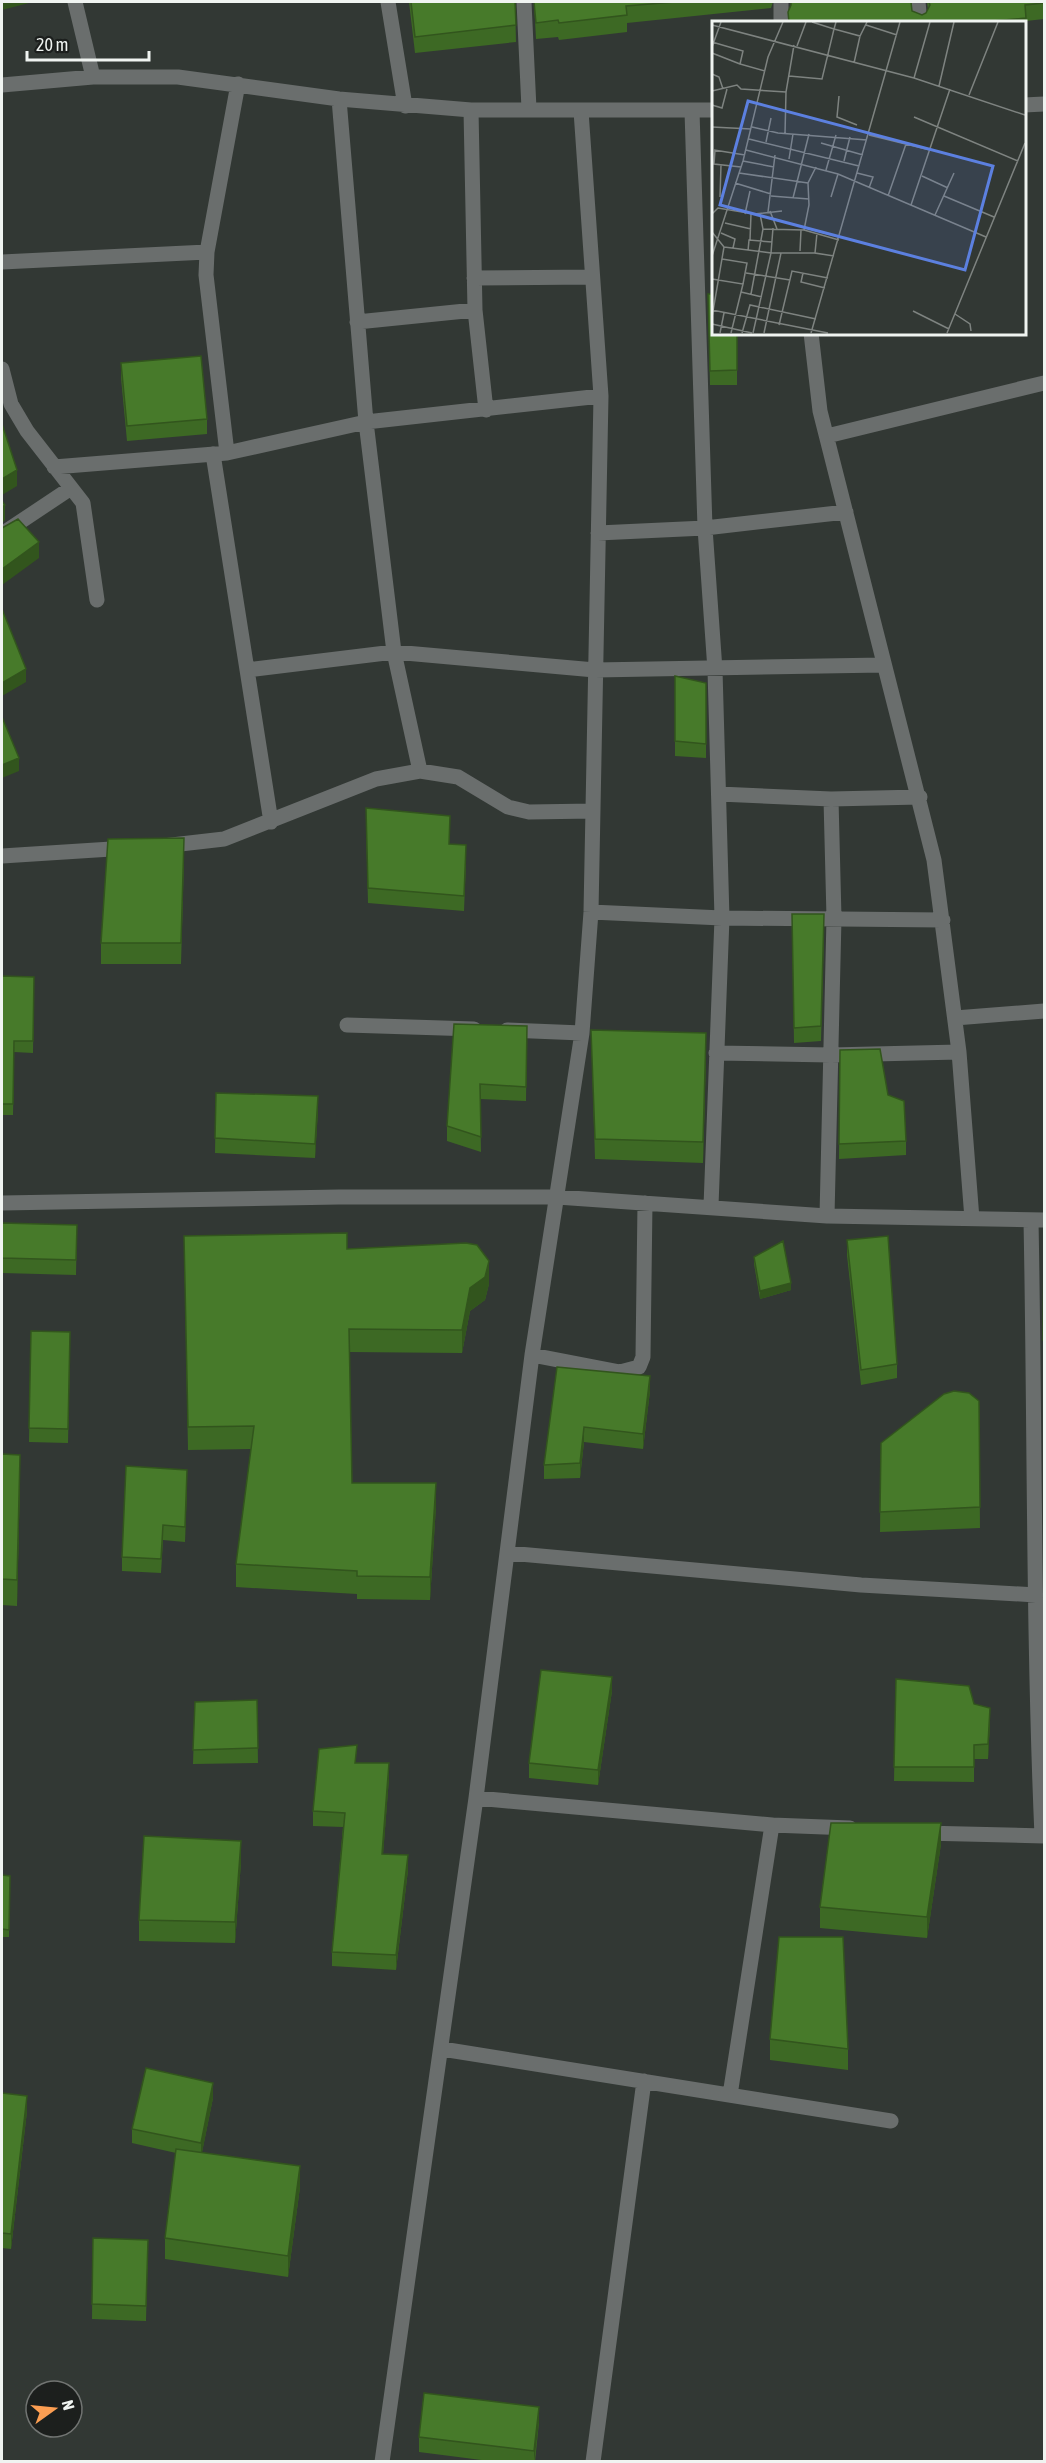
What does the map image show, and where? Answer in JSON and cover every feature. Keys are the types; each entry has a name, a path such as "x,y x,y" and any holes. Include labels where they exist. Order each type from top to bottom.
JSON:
{"street":[{"path":"75,2 93,77"},
{"path":"388,2 405,106"},
{"path":"524,2 529,109"},
{"path":"781,2 782,21"},
{"path":"918,2 921,21"},
{"path":"2,85 93,77 178,77 405,106 471,110 712,110"},
{"path":"238,84 207,252 206,275 220,454 247,670 271,822"},
{"path":"339,99 366,422 394,652 420,771"},
{"path":"1025,105 1044,104"},
{"path":"471,110 474,310 486,410"},
{"path":"382,2462 442,2049 532,1355 582,1033 591,912 601,396 581,111"},
{"path":"692,111 706,277 705,528 715,670 722,918 711,1206"},
{"path":"2,262 207,252"},
{"path":"474,278 592,277"},
{"path":"357,322 474,310"},
{"path":"811,334 820,411 920,797 934,860 959,1052 972,1219"},
{"path":"2,369 6,407 83,503 97,600"},
{"path":"827,436 1044,383"},
{"path":"54,467 220,454 366,422 601,396"},
{"path":"2,534 71,488"},
{"path":"598,533 705,528 846,512"},
{"path":"247,670 394,652 595,670 715,670 884,665"},
{"path":"2,856 147,847 224,839 376,779 420,771 458,777 508,807 529,812 593,811"},
{"path":"719,794 831,799 920,797"},
{"path":"827,1216 834,918 831,799"},
{"path":"591,912 722,918 943,920"},
{"path":"955,1017 1044,1011"},
{"path":"347,1025 582,1033"},
{"path":"716,1053 831,1055 959,1052"},
{"path":"2,1203 557,1197 711,1206 827,1216 1038,1220 1035,1672 1043,1836 910,1832"},
{"path":"532,1355 620,1372 639,1367 644,1357 645,1203"},
{"path":"507,1553 861,1584 1036,1595"},
{"path":"476,1798 772,1825 866,1829"},
{"path":"730,2095 772,1825"},
{"path":"442,2049 891,2121"},
{"path":"593,2462 644,2081"}],"building":[{"path":"411,2 515,2 516,25 415,37"},
{"path":"534,2 675,2 626,6 627,15 559,23 558,20 536,23"},
{"path":"791,2 911,2 912,11 922,15 926,13 929,2 1044,2 1025,5 1026,18 992,21 789,21 788,12"},
{"path":"708,294 712,294 712,334 737,334 737,370 710,371"},
{"path":"201,356 207,419 127,426 121,363"},
{"path":"2,424 17,470 2,479"},
{"path":"18,519 39,542 2,569 2,528"},
{"path":"2,609 26,669 2,683"},
{"path":"675,676 706,683 706,744 675,741"},
{"path":"2,717 19,758 2,765"},
{"path":"366,808 450,816 449,844 466,845 464,896 368,888"},
{"path":"184,838 181,943 101,943 108,839"},
{"path":"792,914 824,914 821,1026 794,1028"},
{"path":"2,976 34,977 33,1041 14,1041 13,1104 2,1104"},
{"path":"454,1024 527,1026 526,1087 480,1084 481,1137 447,1126"},
{"path":"591,1030 706,1033 703,1142 595,1139"},
{"path":"880,1049 888,1095 904,1101 906,1141 839,1144 840,1050"},
{"path":"216,1093 318,1096 315,1144 215,1138"},
{"path":"2,1223 77,1225 76,1260 2,1258"},
{"path":"347,1233 347,1249 466,1243 477,1245 489,1261 485,1277 470,1288 462,1330 349,1329 352,1483 436,1483 430,1577 357,1576 357,1571 236,1564 254,1426 188,1427 184,1236"},
{"path":"888,1236 897,1364 861,1370 847,1240"},
{"path":"783,1241 791,1283 760,1291 754,1257"},
{"path":"1044,1251 1044,1340 1043,1340"},
{"path":"31,1331 70,1332 68,1429 29,1428"},
{"path":"557,1367 650,1376 643,1434 584,1427 580,1463 544,1465"},
{"path":"954,1391 969,1393 979,1401 980,1507 880,1512 881,1443 944,1394"},
{"path":"2,1454 20,1455 17,1580 2,1579"},
{"path":"126,1466 187,1470 185,1527 163,1525 161,1559 122,1557"},
{"path":"541,1670 612,1677 598,1770 529,1763"},
{"path":"896,1679 969,1686 974,1704 990,1708 988,1744 974,1745 974,1767 894,1767"},
{"path":"257,1700 258,1748 193,1750 195,1702"},
{"path":"357,1745 355,1763 389,1763 382,1854 408,1855 396,1955 332,1952 345,1813 313,1811 319,1749"},
{"path":"831,1823 941,1823 927,1917 820,1907"},
{"path":"144,1836 241,1841 235,1922 139,1920"},
{"path":"2,1875 10,1876 9,1930 2,1929"},
{"path":"779,1937 843,1937 848,2049 770,2039"},
{"path":"146,2068 213,2083 201,2143 132,2129"},
{"path":"2,2093 27,2096 11,2234 2,2233"},
{"path":"176,2149 300,2166 288,2256 165,2238"},
{"path":"93,2238 148,2240 146,2306 92,2304"},
{"path":"424,2393 539,2407 534,2451 419,2437"}]}
